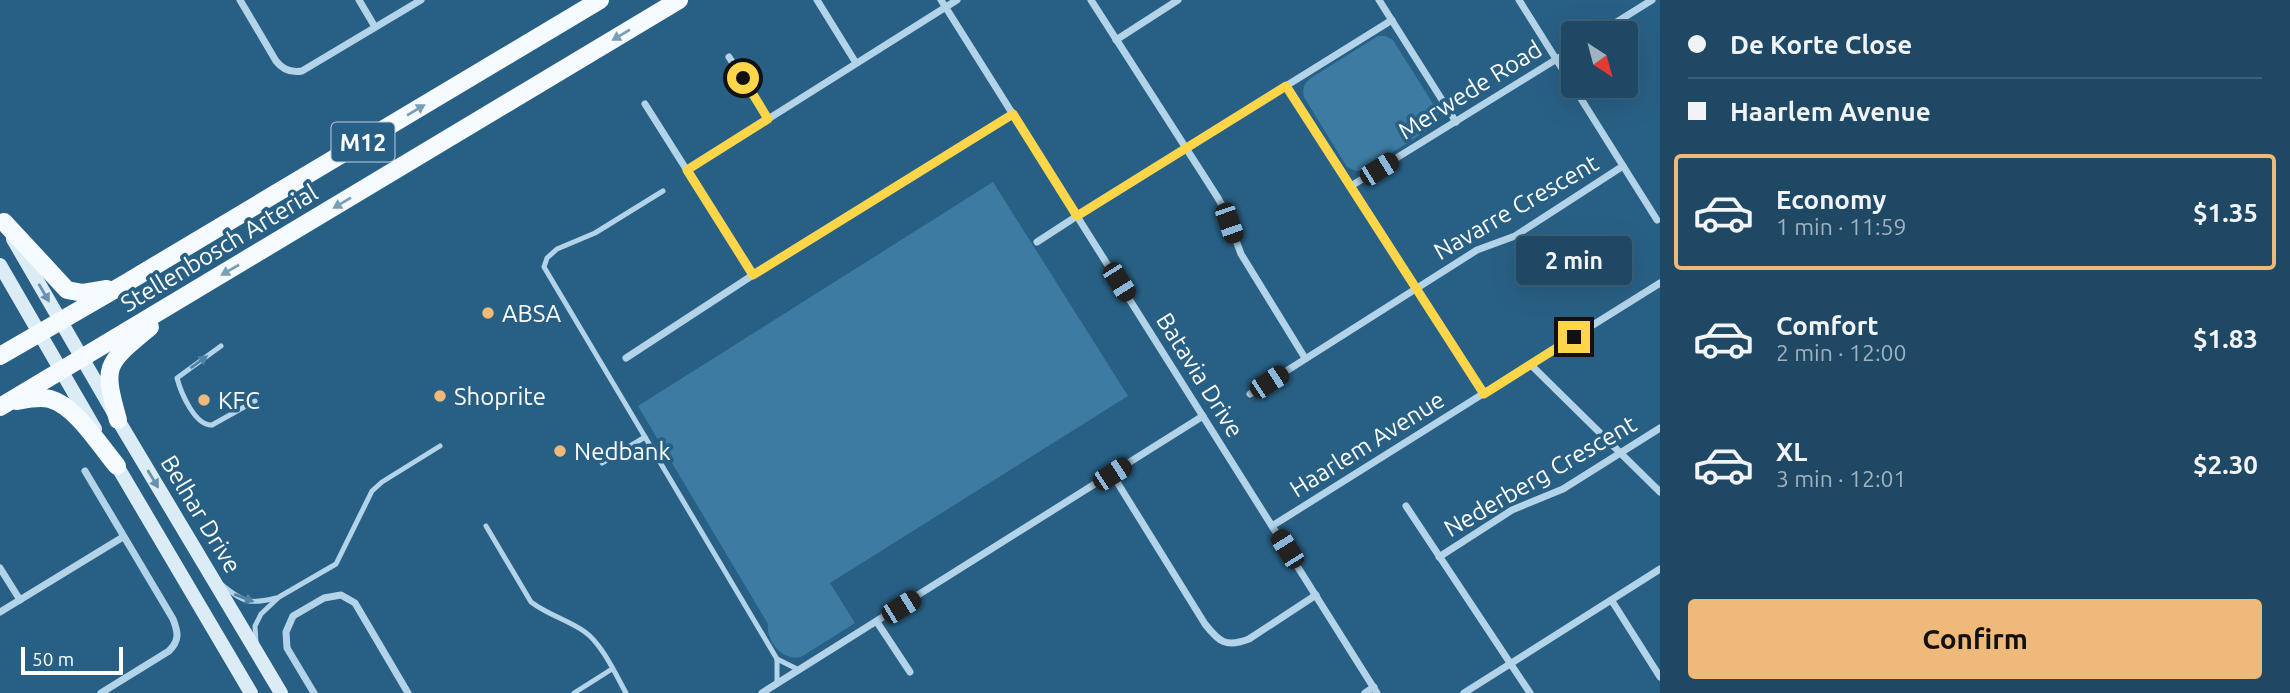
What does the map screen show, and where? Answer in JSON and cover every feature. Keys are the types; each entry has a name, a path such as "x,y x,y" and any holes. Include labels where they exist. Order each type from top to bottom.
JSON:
{"main road":[{"name":"Stellenbosch Arterial","path":"39,334 600,0"},
{"name":"Stellenbosch Arterial","path":"3,405 679,0"},
{"path":"2,219 67,290 83,293 126,284"},
{"name":"Belhar Drive","path":"2,219 281,693"},
{"name":"Belhar Drive","path":"0,265 251,693"},
{"path":"118,420 108,383 111,365 126,347 191,293"},
{"name":"M12","path":"0,356 39,334"},
{"path":"3,405 41,398 58,402 74,413 117,466"}],"street":[{"path":"240,0 276,61 289,71 302,71 421,0"},
{"path":"359,0 375,27"},
{"path":"817,0 856,63"},
{"path":"687,170 856,63 943,4 957,0"},
{"path":"1091,0 1225,211 1241,254 1305,358"},
{"path":"1116,40 1178,0"},
{"path":"1379,0 1456,122"},
{"name":"Navarre Crescent","path":"1519,0 1657,220"},
{"path":"1618,21 1652,0"},
{"name":"Batavia Drive","path":"943,4 1376,690"},
{"path":"1037,242 1392,20"},
{"path":"730,57 768,119"},
{"name":"Merwede Road","path":"1351,186 1561,57"},
{"path":"1286,86 1484,394"},
{"path":"645,104 753,275"},
{"path":"626,358 753,275 1013,114"},
{"name":"Navarre Crescent","path":"1250,394 1477,250 1515,236 1623,166"},
{"name":"Haarlem Avenue","path":"1272,526 1660,283"},
{"path":"1531,365 1660,492"},
{"path":"762,693 1203,416"},
{"name":"Nederberg Crescent","path":"1439,557 1512,510 1550,495 1660,428"},
{"path":"85,471 173,619 178,637 169,651 102,693"},
{"path":"1112,474 1205,624 1215,637 1225,643 1237,644 1249,639 1316,595"},
{"name":"Nederberg Crescent","path":"1406,506 1530,693"},
{"path":"0,612 123,537"},
{"path":"0,568 20,600"},
{"path":"1464,693 1660,569"},
{"path":"314,693 287,648 286,632 293,616 324,598 341,596 355,603 408,693"},
{"path":"1612,601 1660,677"},
{"path":"877,622 910,672"},
{"path":"1365,693 1376,690"}],"lane":[{"path":"663,191 595,233 557,248 547,258 544,267 777,659 777,684"},
{"path":"221,346 177,378 181,393 200,423 206,426 255,401"},
{"path":"602,463 645,438"},
{"path":"262,662 255,642 255,626 261,614 279,597 336,564 372,491 440,446"},
{"path":"486,526 531,602 594,639 626,693"},
{"path":"214,579 248,602 258,603 279,597"},
{"path":"777,659 799,670"},
{"path":"574,693 612,669"}],"shaded area":[{"path":"1378,36 1393,40 1438,112 1438,119 1434,126 1365,170 1356,171 1347,167 1304,97 1303,89 1311,78"},
{"path":"993,182 1128,396 830,583 855,623 801,657 788,656 773,643 768,624 638,406"}],"place":[{"name":"ABSA","path":"488,313"},
{"name":"Shoprite","path":"440,396"},
{"name":"KFC","path":"204,400"},
{"name":"Nedbank","path":"560,451"}],"route":[{"path":"743,78 768,119 687,170 753,275 1013,114 1077,216 1286,86 1484,394 1574,337"}]}
